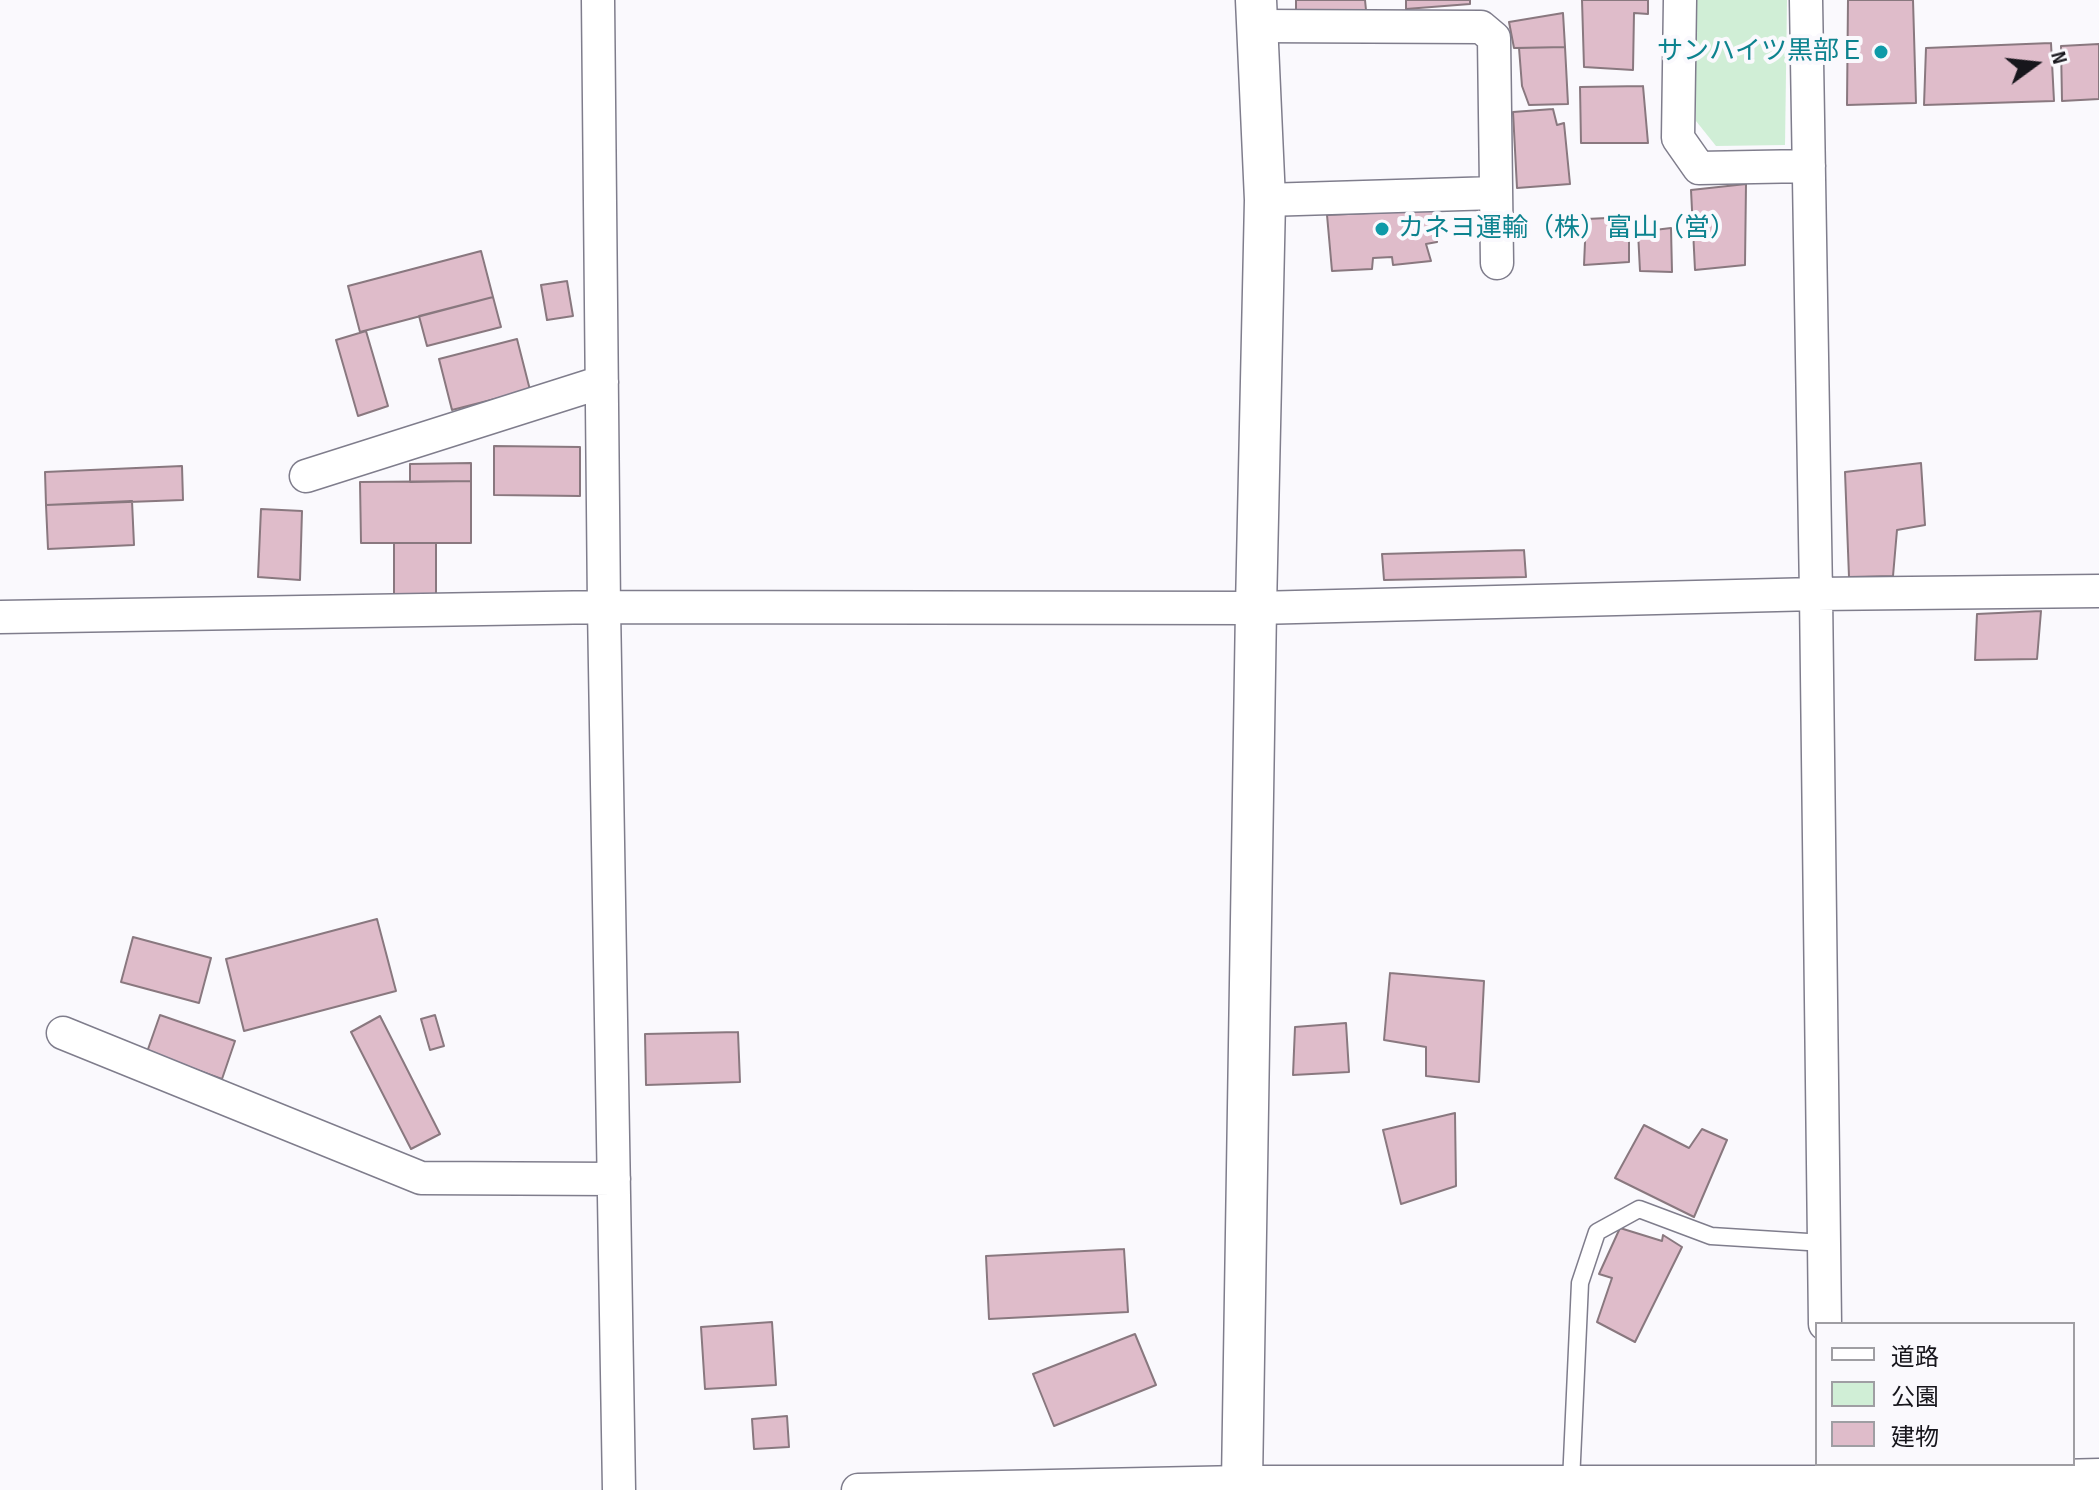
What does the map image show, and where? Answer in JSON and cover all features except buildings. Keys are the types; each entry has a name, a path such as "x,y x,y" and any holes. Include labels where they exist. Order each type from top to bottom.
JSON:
{"street":[{"path":"598,0 604,607 619,1490"},
{"path":"1680,0 1678,138 1699,168 1809,166"},
{"path":"1806,0 1825,1322"},
{"path":"1242,1486 1265,200 1256,13 1481,27 1494,38 1497,263"},
{"path":"1265,200 1496,193"},
{"path":"306,476 602,382"},
{"path":"0,617 604,607 1256,608 1816,594 2099,591"},
{"path":"63,1033 421,1178 614,1179"},
{"path":"858,1490 2099,1475"}],"lane":[{"path":"1571,1482 1580,1283 1597,1232 1639,1209 1711,1236 1824,1243"}],"green space":[{"path":"1696,0 1787,0 1785,145 1716,146 1696,121"}],"place":[{"name":"サンハイツ黒部Ｅ","path":"1881,52"},
{"name":"カネヨ運輸（株）富山（営）","path":"1382,229"}]}
